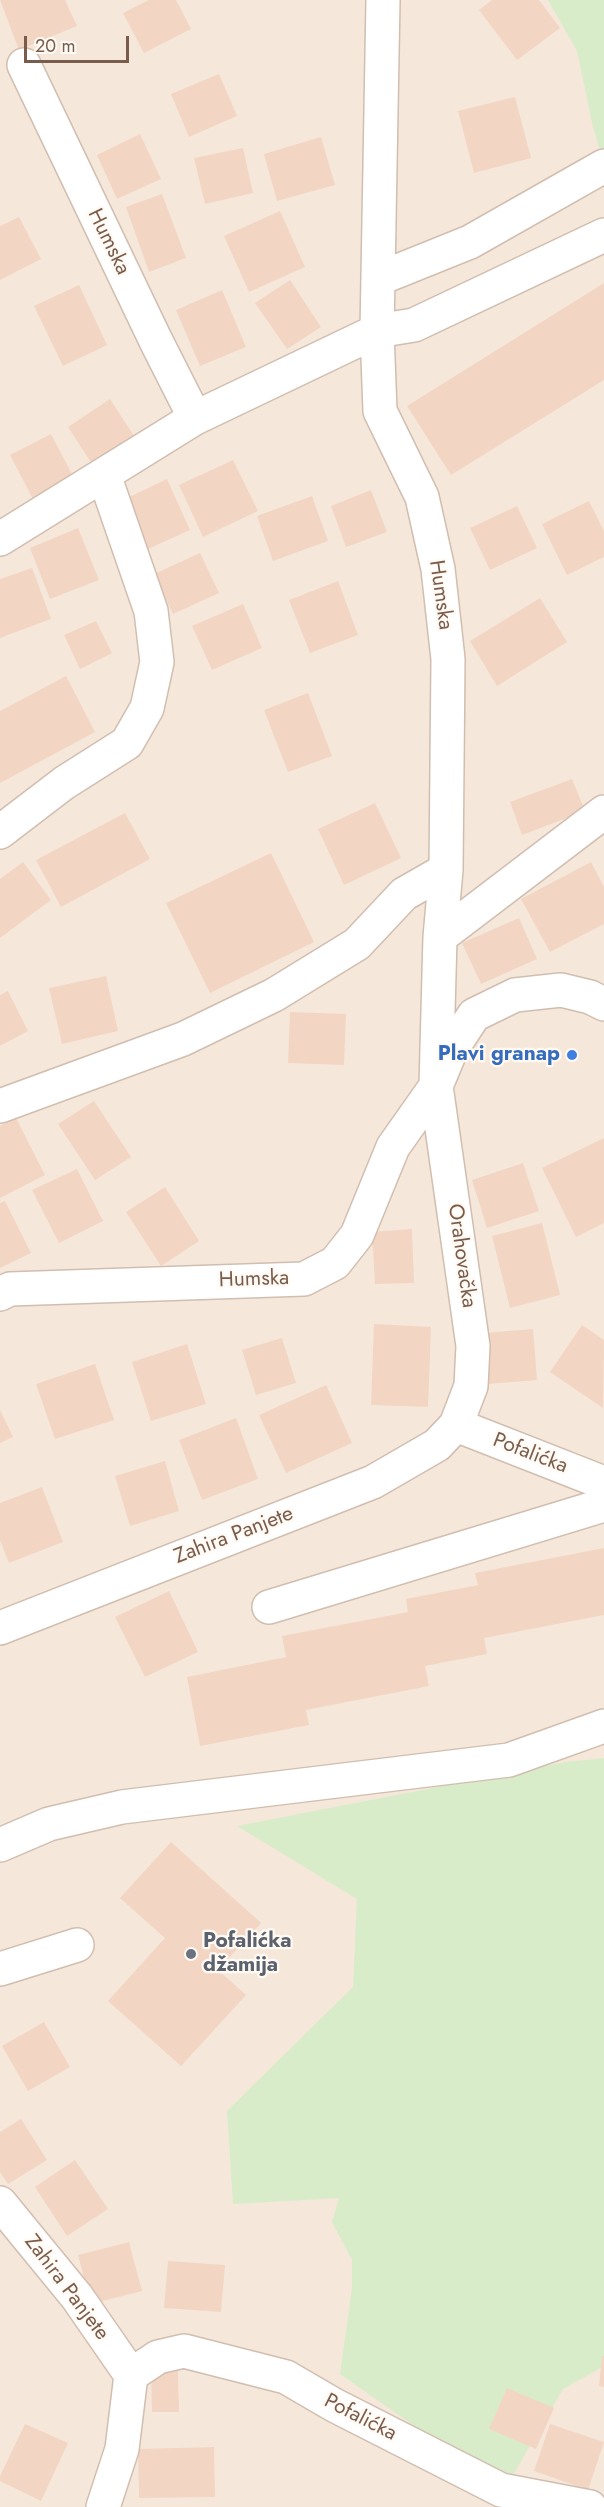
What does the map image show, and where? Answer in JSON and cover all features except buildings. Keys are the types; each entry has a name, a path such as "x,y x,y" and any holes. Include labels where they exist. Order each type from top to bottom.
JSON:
{"street":[{"name":"Humska","path":"383,0 377,331 380,411 422,497 438,569 448,659 446,870 440,937 436,1086"},
{"name":"Humska","path":"24,65 195,418"},
{"path":"378,279 470,242 604,166"},
{"path":"0,539 195,418 377,331 414,326 604,235"},
{"path":"0,832 64,783 127,743 147,708 157,662 151,611 104,475"},
{"path":"440,937 604,812"},
{"path":"0,1106 183,1040 274,995 357,944 404,894 446,870"},
{"name":"Humska","path":"0,1294 10,1289 304,1279 335,1263 357,1235 393,1147 436,1086 451,1050 474,1016 515,995 561,990 590,997 604,1004"},
{"name":"Orahovačka","path":"436,1086 473,1346 471,1386 456,1425"},
{"name":"Pofalićka","path":"456,1425 604,1483"},
{"name":"Zahira Panjete","path":"0,1628 373,1482 437,1445 456,1425"},
{"path":"269,1607 604,1505"},
{"path":"0,1845 49,1824 122,1807 509,1760 604,1726"},
{"path":"0,1969 76,1945"},
{"name":"Zahira Panjete","path":"0,2203 76,2297 131,2375"},
{"name":"Pofalićka","path":"131,2375 158,2357 184,2351 286,2377 334,2405 501,2490 590,2507"},
{"path":"103,2507 122,2449 131,2375"}],"shaded area":[{"path":"0,0 604,0 604,2507 0,2507"}],"green space":[{"path":"548,0 604,0 604,164 593,127 577,51"},
{"path":"604,1758 604,2366 563,2389 513,2475 436,2441 340,2374 352,2288 352,2260 332,2222 339,2198 233,2204 227,2111 353,1987 357,1899 237,1826 566,1762"}],"place":[{"name":"Plavi granap","path":"572,1055"},
{"name":"Pofalićka džamija","path":"191,1954"}]}
